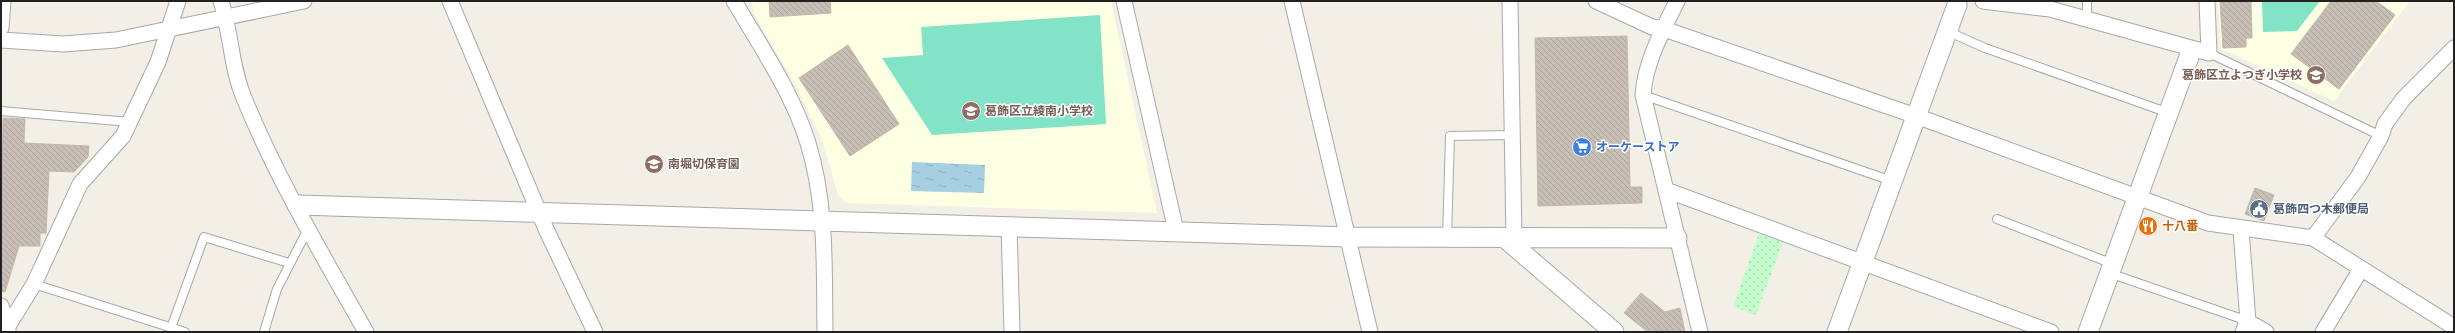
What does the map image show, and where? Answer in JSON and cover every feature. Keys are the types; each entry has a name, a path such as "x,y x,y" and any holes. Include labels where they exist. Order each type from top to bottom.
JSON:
{"street":[{"path":"1,28 3,1"},
{"path":"4,319 34,284 80,184 123,136 158,62 178,1"},
{"path":"221,1 227,18 236,73 244,97 269,153 308,229 366,332"},
{"path":"1,40 63,44 116,40 304,1"},
{"path":"450,1 539,212 595,332"},
{"path":"734,1 784,85 805,135 820,196 823,220 825,332"},
{"path":"1124,1 1176,231"},
{"path":"1292,1 1348,237 1368,330"},
{"path":"1510,1 1512,135 1510,239 1614,332"},
{"path":"1596,1 1652,27 1664,29 1916,116 2208,223 2241,230 2313,238 2454,327"},
{"path":"1677,1 1664,29 1644,82 1643,95 1676,238 1700,332"},
{"path":"1983,1 2022,2 2087,18 2191,53 2209,53 2207,1"},
{"path":"1837,332 1958,3"},
{"path":"2313,238 2358,177 2381,136 2384,124 2404,98 2454,48"},
{"path":"2088,332 2191,53"},
{"path":"1666,190 2051,332"},
{"path":"297,205 1348,237 1510,239 1676,238"},
{"path":"1009,226 1012,332"},
{"path":"2241,230 2245,324 2266,332"},
{"path":"2324,332 2361,269"}],"lane":[{"path":"2087,18 2088,1"},
{"path":"1948,31 1985,48 2169,114"},
{"path":"2209,53 2381,136"},
{"path":"1643,95 1893,181"},
{"path":"1,111 130,122"},
{"path":"1447,238 1450,136 1512,135"},
{"path":"1997,219 2245,324"},
{"path":"264,332 277,289 308,229"},
{"path":"171,328 204,237 289,264"},
{"path":"34,284 185,332"}],"shaded area":[{"name":"葛飾区立綾南小学校","path":"751,1 1111,1 1157,213 846,203 838,195 822,140 794,82 755,16"},
{"name":"葛飾区立よつぎ小学校","path":"2218,1 2410,1 2334,101 2221,49"}],"green space":[{"path":"2262,1 2320,1 2297,31 2263,32"},
{"path":"1100,15 1106,124 932,135 882,58 923,55 921,27"},
{"path":"1759,234 1783,242 1756,315 1733,307"}],"water":[{"path":"912,162 985,165 984,193 911,191"}],"building":[{"path":"769,1 830,1 831,13 770,17"},
{"path":"2220,1 2251,1 2252,38 2246,38 2246,47 2223,48"},
{"path":"2331,1 2376,1 2395,15 2339,89 2291,54"},
{"path":"1627,36 1630,187 1642,187 1642,203 1538,206 1535,38"},
{"path":"848,45 899,124 850,156 799,78"},
{"path":"3,118 25,119 24,143 89,146 88,157 74,172 49,171 46,233 40,233 40,246 19,246 5,292 1,291"},
{"path":"2255,188 2274,195 2264,221 2245,214"},
{"path":"1641,293 1665,312 1680,308 1685,332 1648,332 1624,313"}],"place":[{"name":"葛飾区立よつぎ小学校","path":"2316,75"},
{"name":"葛飾区立綾南小学校","path":"971,111"},
{"name":"オーケーストア","path":"1582,147"},
{"name":"南堀切保育園","path":"654,164"},
{"name":"葛飾四つ木郵便局","path":"2259,209"},
{"name":"十八番","path":"2148,226"}]}
